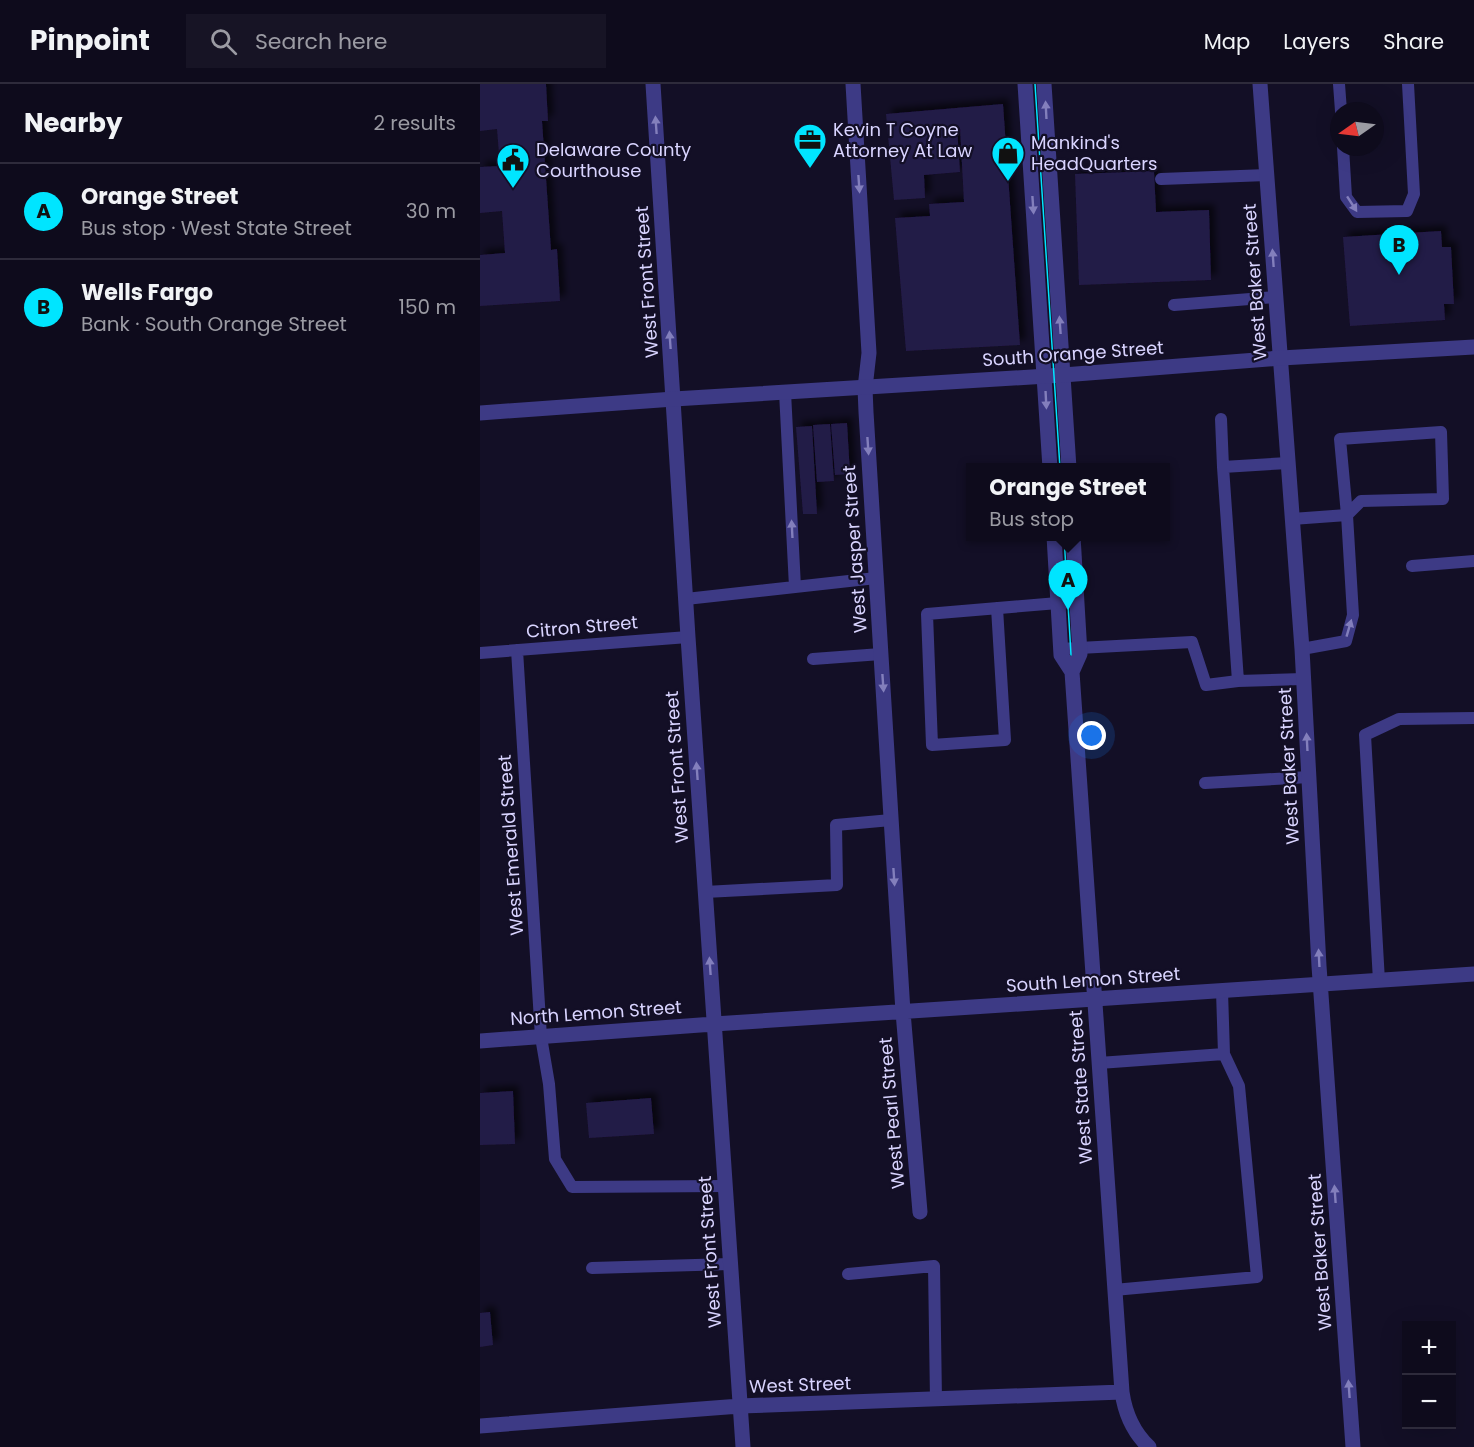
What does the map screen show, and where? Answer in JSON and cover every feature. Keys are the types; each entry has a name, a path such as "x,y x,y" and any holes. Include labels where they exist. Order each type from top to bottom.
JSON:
{"street":[{"name":"West Front Street","path":"653,84 743,1447"},
{"name":"West Jasper Street","path":"853,84 870,353 865,388 903,1012"},
{"path":"1025,84 1050,463"},
{"path":"1044,84 1069,463"},
{"name":"West Baker Street","path":"1260,84 1301,645 1321,984 1353,1447"},
{"name":"South Orange Street","path":"480,413 1044,377 1281,358 1474,347"},
{"name":"West State Street","path":"1054,541 1060,655 1072,672"},
{"name":"West State Street","path":"1073,541 1080,654 1072,672 1122,1392 1124,1407 1130,1422 1149,1447"},
{"name":"South Lemon Street","path":"714,1024 1474,974"},
{"name":"West Pearl Street","path":"903,1012 920,1212"},
{"name":"North Lemon Street","path":"480,1041 714,1024"},
{"name":"West Street","path":"480,1426 740,1406 1122,1392"}],"lane":[{"path":"1339,84 1340,102"},
{"path":"1344,156 1346,197 1357,212 1407,211 1414,194 1408,84"},
{"path":"1161,179 1267,175"},
{"path":"1174,305 1276,297"},
{"path":"785,392 795,587"},
{"path":"1221,419 1238,681"},
{"path":"1292,519 1347,515 1360,501 1443,499 1441,432 1340,439 1347,515 1353,615 1346,641 1301,645"},
{"path":"1223,466 1288,463"},
{"path":"1412,566 1474,561"},
{"path":"686,599 876,578"},
{"path":"997,608 1005,740 932,745 927,614 997,608 1058,603 1077,602"},
{"name":"Citron Street","path":"480,653 688,637"},
{"path":"1060,649 1192,642 1206,685 1238,681 1303,679"},
{"name":"West Emerald Street","path":"517,650 541,1037 549,1084 555,1160 572,1187 725,1186"},
{"path":"813,659 881,654"},
{"path":"1379,981 1365,735 1399,719 1474,718"},
{"path":"1205,783 1309,777"},
{"path":"705,892 837,885 836,825 891,820"},
{"path":"1114,1290 1257,1277 1239,1086 1224,1054 1222,991"},
{"path":"1099,1063 1224,1054"},
{"path":"592,1268 730,1264"},
{"path":"848,1274 934,1266 936,1400"}],"building":[{"name":"Delaware County Courthouse","path":"480,84 546,84 548,121 542,121 551,250 557,249 560,301 480,306 480,255 505,253 502,211 480,213 480,167 500,166 497,129 480,131"},
{"path":"1003,104 1020,345 906,351 895,218 930,216 929,204 964,202 960,128 957,127 960,172 924,175 925,198 894,200 886,114"},
{"path":"1154,171 1156,212 1209,210 1211,280 1079,285 1075,174"},
{"path":"1441,231 1442,247 1451,247 1454,304 1444,304 1445,320 1350,326 1343,237"},
{"path":"847,423 850,474 835,475 831,424"},
{"path":"830,424 834,481 817,482 813,425"},
{"path":"812,426 817,514 803,514 796,427"},
{"path":"513,1091 515,1144 480,1145 480,1093"},
{"path":"651,1098 654,1134 589,1138 586,1103"},
{"path":"490,1312 493,1345 480,1347 480,1313"}],"tram line":[{"path":"1035,84 1060,463"},
{"path":"1064,541 1071,655"}],"place":[{"name":"Kevin T Coyne Attorney At Law","path":"810,169"},
{"name":"Mankind's HeadQuarters","path":"1008,182"},
{"name":"Delaware County Courthouse","path":"513,189"},
{"name":"Wells Fargo","path":"1399,275"},
{"name":"Orange Street","path":"1068,610"}]}
